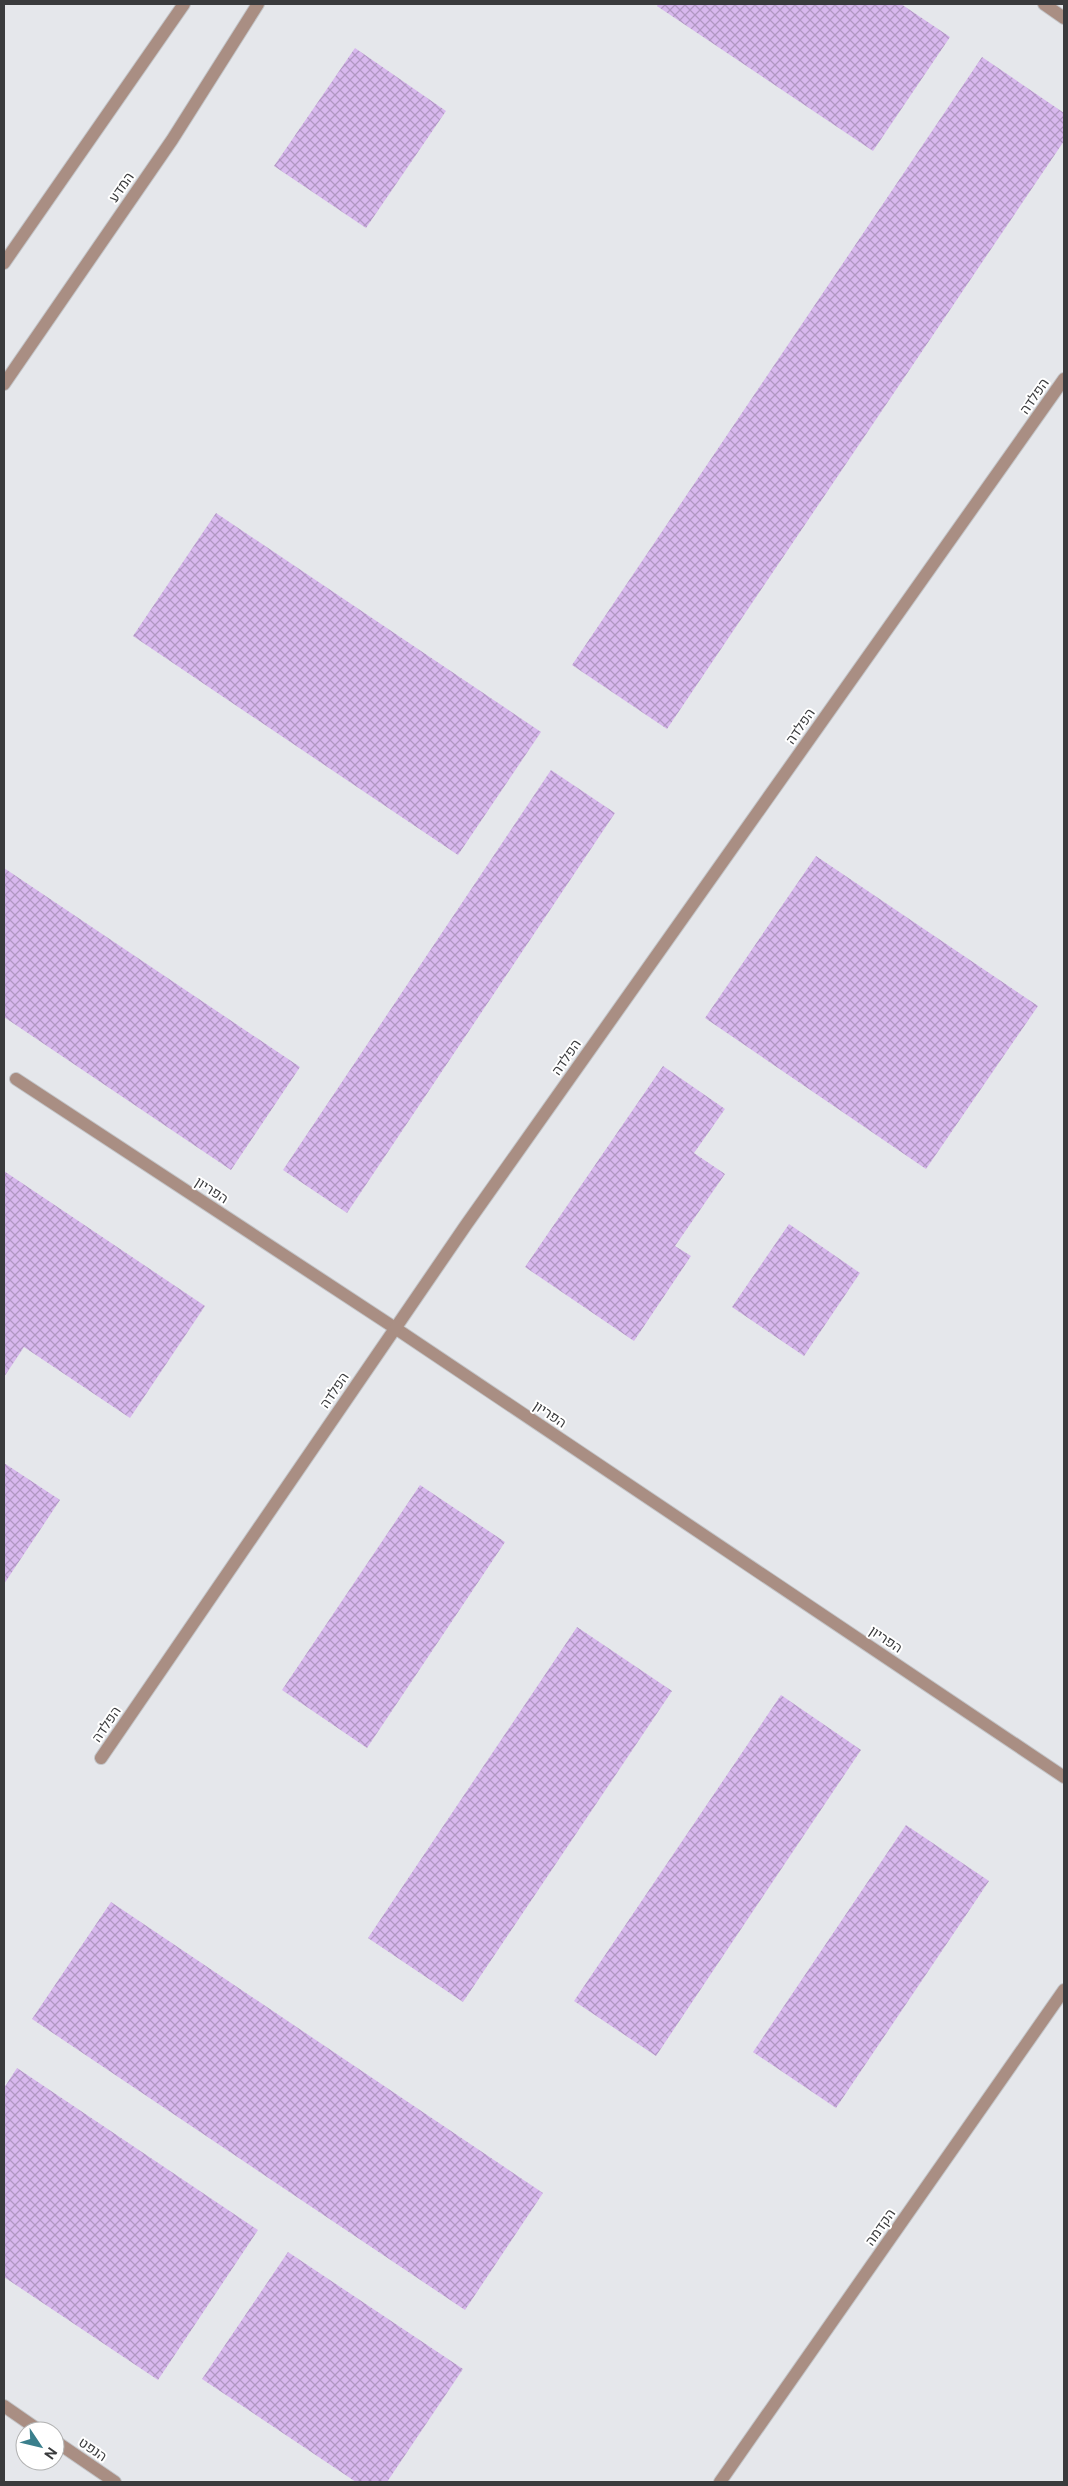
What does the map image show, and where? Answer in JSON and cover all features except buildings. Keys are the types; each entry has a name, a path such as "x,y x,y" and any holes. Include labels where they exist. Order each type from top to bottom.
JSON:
{"street":[{"path":"4,263 184,4"},
{"name":"המדע","path":"4,384 172,140 258,4"},
{"path":"1044,4 1064,18"},
{"name":"הפלדה","path":"101,1758 395,1328 1064,379"},
{"name":"הפריון","path":"16,1079 395,1328 1064,1777"},
{"name":"הקדמה","path":"720,2482 1064,1990"},
{"path":"4,2406 26,2421"},
{"name":"הנפט","path":"65,2448 115,2482"}]}
